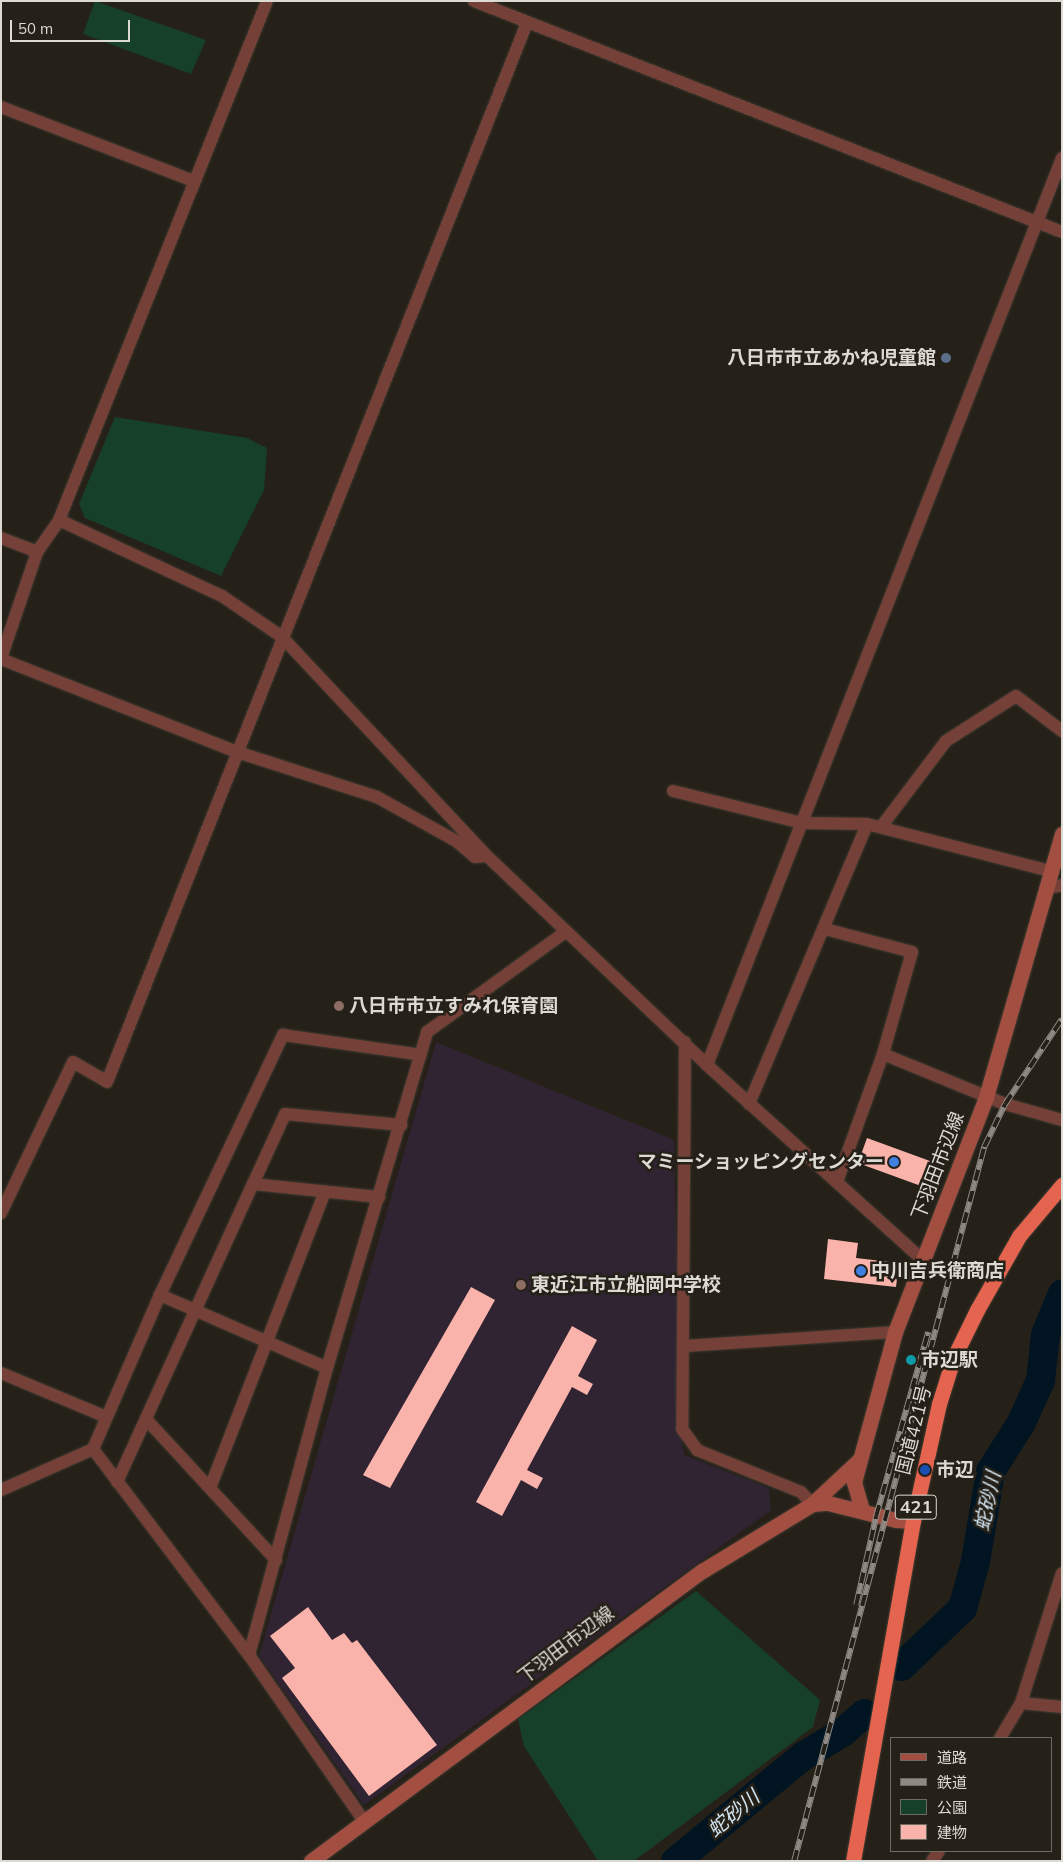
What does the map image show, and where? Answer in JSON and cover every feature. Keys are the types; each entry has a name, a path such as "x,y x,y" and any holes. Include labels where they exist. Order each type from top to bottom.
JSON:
{"highway":[{"name":"国道421号","path":"853,1861 913,1521 939,1404 953,1359 1019,1236 1062,1185"}],"main road":[{"name":"下羽田市辺線","path":"862,1510 854,1482 895,1332 986,1097 1062,834"},
{"name":"下羽田市辺線","path":"311,1861 702,1571 812,1504 859,1460"},
{"path":"812,1504 828,1503 896,1520 913,1521"}],"street":[{"path":"267,1 60,520 36,552 1,659 237,752 377,797 456,841 475,857 487,856"},
{"path":"474,1 1062,232"},
{"path":"1,1214 73,1062 107,1082 527,22"},
{"path":"1,108 194,181"},
{"path":"707,1065 1062,158"},
{"path":"60,520 222,596 282,637 487,856 565,932 685,1042 749,1104 924,1261"},
{"path":"1,538 36,552"},
{"path":"881,828 946,741 1016,696 1062,731"},
{"path":"674,791 802,823 867,824 1050,871"},
{"path":"749,1104 825,929 867,824"},
{"path":"1045,889 1062,885"},
{"path":"825,929 912,952 883,1054 837,1182"},
{"path":"248,1655 276,1560 327,1368 428,1032 565,932"},
{"path":"1,1490 93,1449 160,1295 283,1035 421,1055"},
{"path":"685,1042 682,1429 691,1445 801,1492 812,1504"},
{"path":"883,1054 986,1097 1062,1120"},
{"path":"117,1482 285,1114 401,1125"},
{"path":"253,1184 379,1197"},
{"path":"210,1488 325,1192"},
{"path":"160,1295 327,1368"},
{"path":"684,1346 895,1332"},
{"path":"1,1373 106,1417"},
{"path":"146,1419 276,1560"},
{"path":"93,1449 248,1655 364,1820"},
{"path":"1001,1737 1021,1703 1062,1573"},
{"path":"1021,1703 1062,1707"}],"shaded area":[{"name":"東近江市立船岡中学校","path":"436,1042 674,1140 680,1430 684,1455 769,1488 771,1510 364,1805 259,1656"}],"green space":[{"path":"95,1 206,40 191,74 83,34"},
{"path":"115,417 247,438 267,448 264,490 221,576 85,518 79,504"},
{"path":"696,1591 820,1700 813,1727 634,1861 598,1861 524,1746 518,1719"}],"building":[{"name":"マミーショッピングセンター","path":"867,1138 930,1161 921,1186 858,1163"},
{"name":"中川吉兵衛商店","path":"828,1239 858,1243 856,1258 899,1263 896,1287 824,1279"},
{"path":"471,1287 495,1300 390,1488 363,1475"},
{"path":"572,1326 597,1340 578,1376 593,1384 587,1395 572,1387 527,1470 543,1478 537,1489 521,1480 502,1516 476,1502"},
{"path":"308,1607 332,1640 344,1633 352,1643 357,1640 437,1745 369,1796 282,1678 295,1668 270,1636"}],"waterway":[{"name":"蛇砂川","path":"901,1666 962,1608 975,1561 990,1471 1021,1422 1040,1380 1045,1334 1062,1293"},
{"name":"蛇砂川","path":"675,1861 802,1756 842,1732 864,1713"}],"railway":[{"path":"794,1861 984,1147 1005,1104 1062,1019"},
{"path":"856,1605 876,1516 928,1332"}],"place":[{"name":"八日市市立あかね児童館","path":"946,358"},
{"name":"八日市市立すみれ保育園","path":"339,1006"},
{"name":"マミーショッピングセンター","path":"894,1162"},
{"name":"中川吉兵衛商店","path":"861,1271"},
{"name":"東近江市立船岡中学校","path":"521,1285"},
{"name":"市辺駅","path":"911,1360"},
{"name":"市辺","path":"925,1470"}]}
